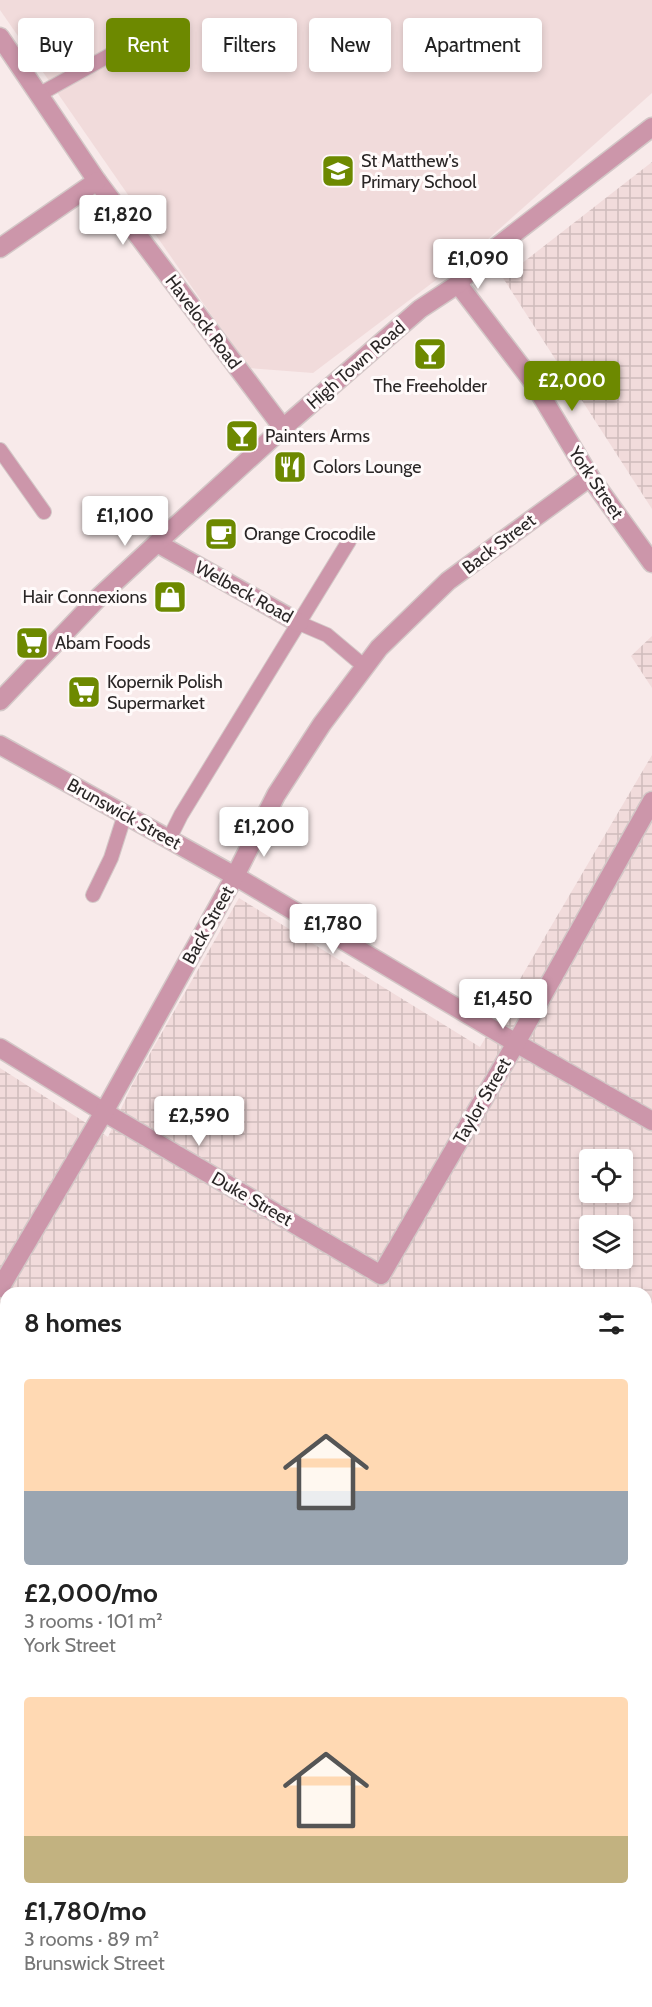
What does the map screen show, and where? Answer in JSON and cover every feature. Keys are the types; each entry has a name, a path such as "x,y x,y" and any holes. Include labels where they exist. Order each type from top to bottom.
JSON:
{"street":[{"name":"Havelock Road","path":"0,38 97,182 284,428"},
{"name":"High Town Road","path":"0,700 100,596 284,428 420,309 458,284 481,259 652,127"},
{"path":"0,248 97,182"},
{"name":"York Street","path":"458,284 533,382 590,477 652,563"},
{"name":"Back Street","path":"1,1287 104,1112 235,876 276,795 322,724 379,648 448,582 590,477"},
{"name":"Welbeck Road","path":"157,543 299,622"},
{"name":"Brunswick Street","path":"0,745 235,876 652,1121"},
{"name":"Taylor Street","path":"381,1275 516,1043 652,801"},
{"name":"Duke Street","path":"0,1048 381,1275"}],"lane":[{"path":"38,95 106,57"},
{"path":"0,450 44,512"},
{"path":"169,839 181,815 349,541"},
{"path":"299,622 327,636 365,667"},
{"path":"93,895 111,858 125,814"}],"shaded area":[{"name":"St Matthew's Primary School","path":"0,0 652,0 652,93 477,249 313,373 248,368 43,72 94,72 94,18 18,18 18,36 0,10"},
{"path":"652,162 652,509 503,278"},
{"path":"652,636 652,688 631,656"},
{"path":"652,755 652,1287 0,1287 0,1068 108,1137 132,1085 239,898 480,1047"}],"place":[{"name":"St Matthew's Primary School","path":"338,171"},
{"name":"The Freeholder","path":"430,354"},
{"name":"Painters Arms","path":"242,436"},
{"name":"Colors Lounge","path":"290,467"},
{"name":"Orange Crocodile","path":"221,534"},
{"name":"Hair Connexions","path":"170,597"},
{"name":"Abam Foods","path":"32,643"},
{"name":"Kopernik Polish Supermarket","path":"84,692"}]}
